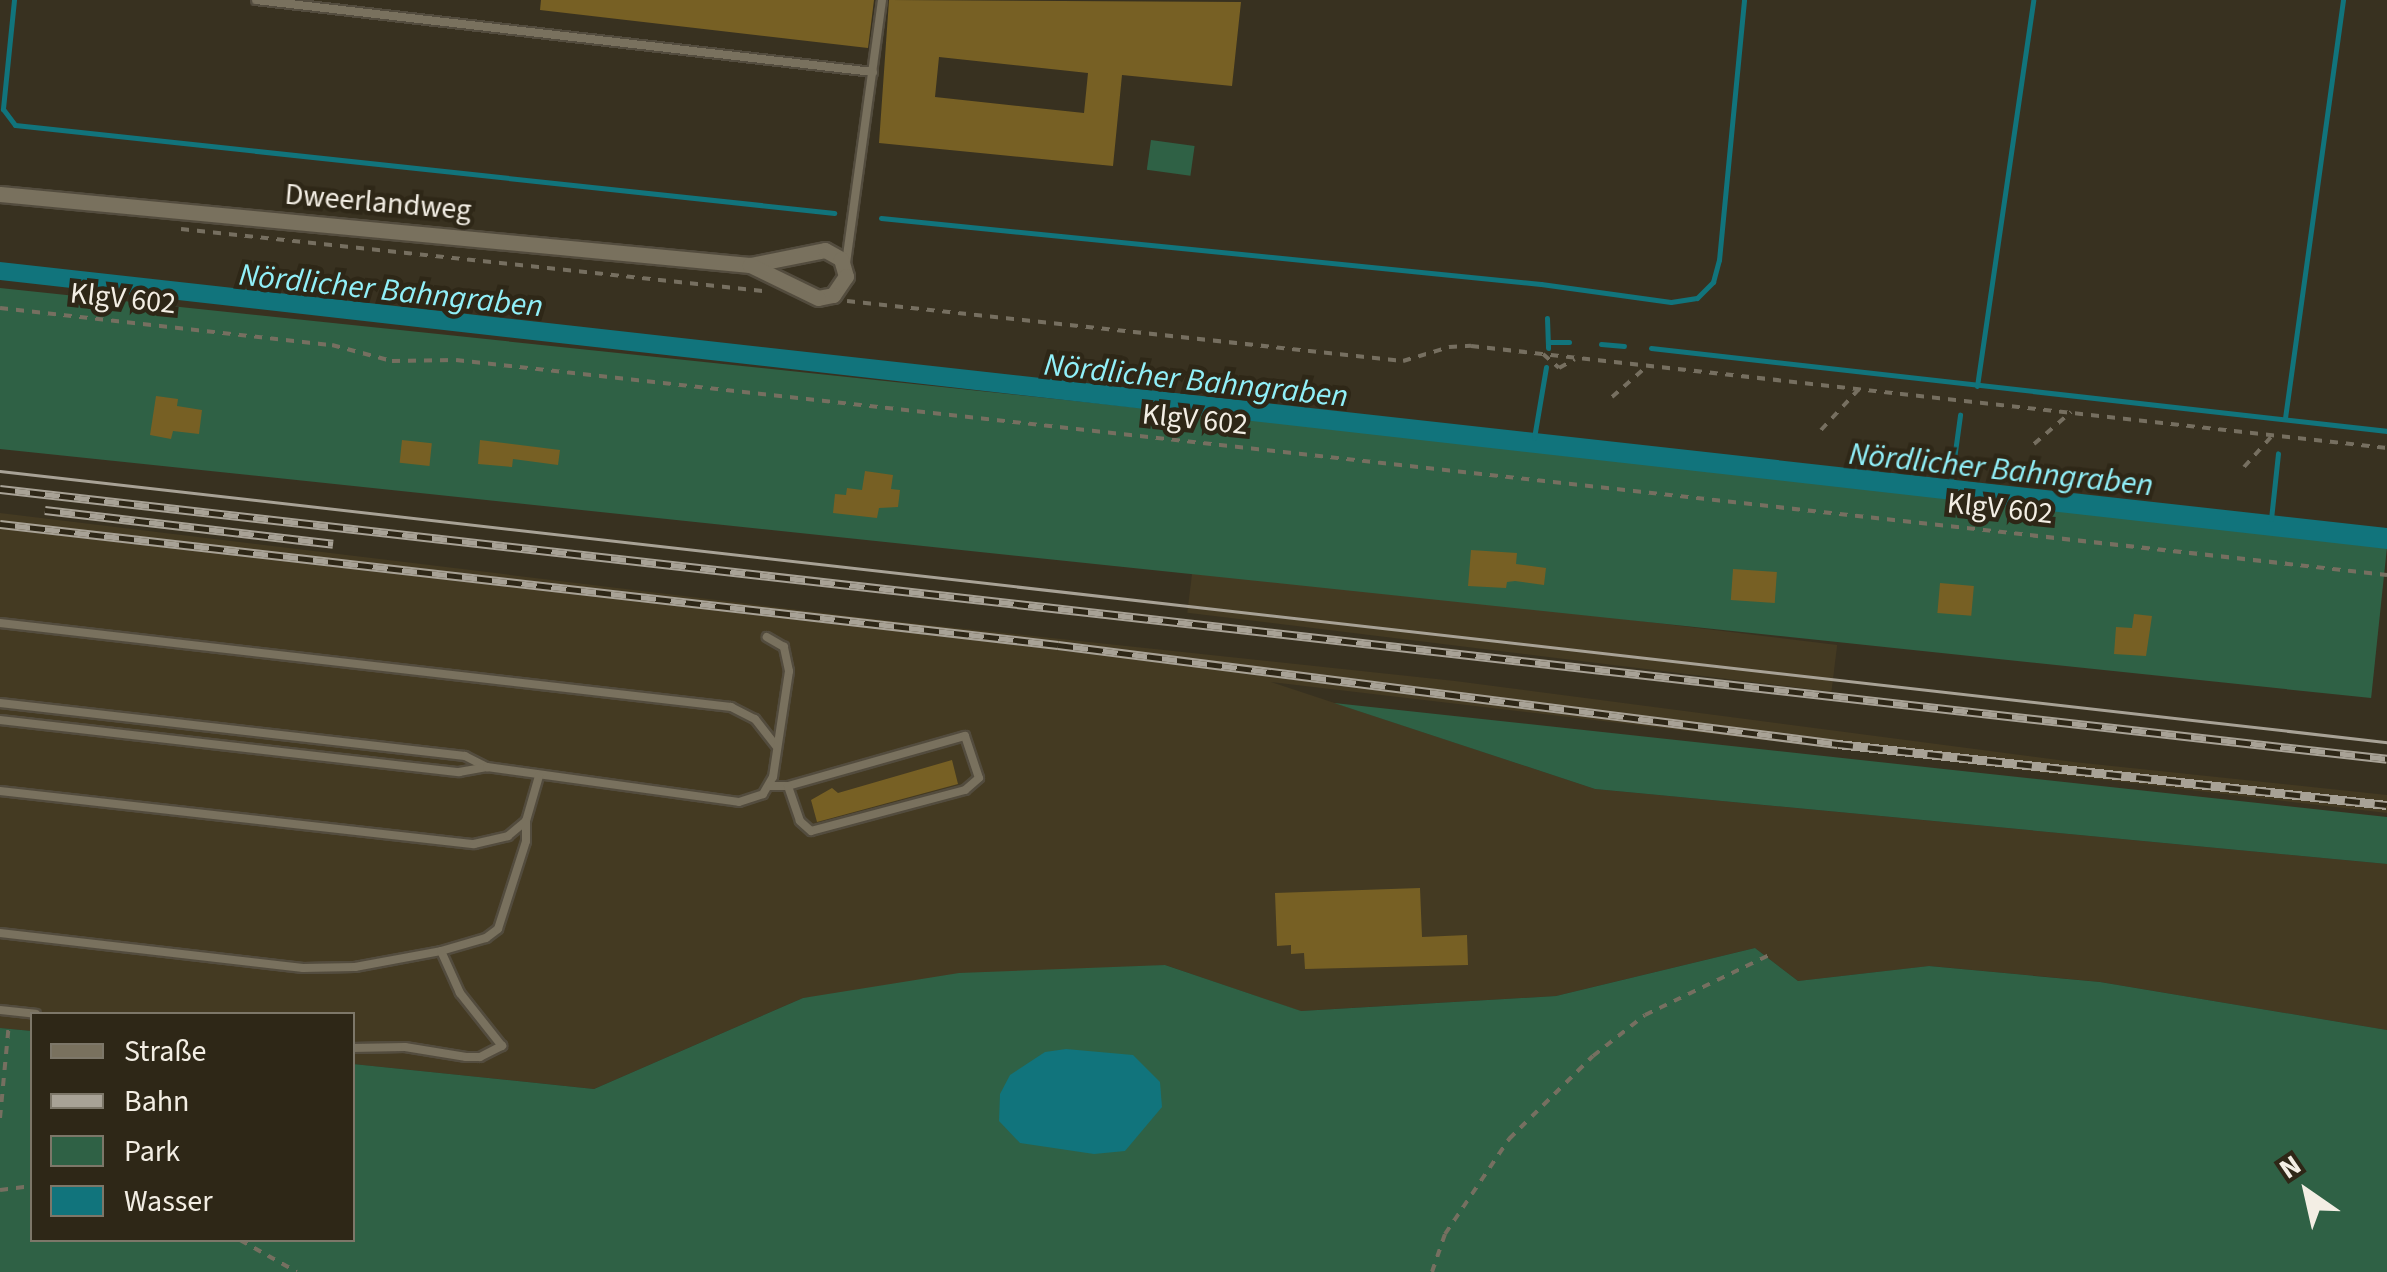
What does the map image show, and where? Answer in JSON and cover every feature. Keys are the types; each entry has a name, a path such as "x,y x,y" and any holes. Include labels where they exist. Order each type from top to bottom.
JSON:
{"street":[{"name":"Dweerlandweg","path":"0,194 750,265 826,250 845,267"},
{"name":"Dweerlandweg","path":"750,265 810,296 839,302"},
{"path":"839,302 845,267"}],"lane":[{"path":"256,0 874,72"},
{"path":"845,267 882,0"},
{"path":"0,623 731,707 755,718 776,746"},
{"path":"0,703 465,756 487,766 538,776 739,802 755,799 770,786 788,659 784,647 768,638"},
{"path":"0,720 459,772 487,766"},
{"path":"770,786 788,786 964,736 979,778 965,790 811,831 800,821 788,786"},
{"path":"0,933 304,968 355,967 486,938 498,928 526,842 526,822 538,776"},
{"path":"0,791 474,844 508,836 526,822"},
{"path":"355,1048 405,1047 466,1057 480,1056 502,1046 465,1001 440,950"},
{"path":"5,1011 30,1013"}],"path":[{"path":"168,224 190,232 766,291"},
{"path":"839,302 1403,362 1460,345 2387,448"},
{"name":"KlgV 602","path":"0,308 332,345 392,360 456,360 2387,575"},
{"path":"1543,354 1559,368 1576,358"},
{"path":"1612,397 1648,366"},
{"path":"1821,430 1860,389"},
{"path":"2034,444 2072,412"},
{"path":"2244,467 2273,435"},
{"path":"1432,1272 1445,1234 1509,1139 1592,1056 1645,1015 1773,953"},
{"path":"0,1118 5,1011"},
{"path":"0,1190 30,1186"},
{"path":"244,1242 297,1272"}],"shaded area":[{"path":"0,513 882,620 1455,681 2074,762 2387,795 2387,813 1271,682 1595,789 2387,864 2387,1030 2100,982 1930,966 1798,981 1755,948 1556,996 1300,1011 1165,965 803,998 594,1089 355,1064 355,1012 30,1012 30,1031 0,1028"},
{"path":"1193,566 1837,645 1831,692 1187,613"}],"green space":[{"path":"1151,140 1195,146 1190,176 1147,170"},
{"path":"0,288 2387,539 2371,698 0,449"},
{"path":"1334,703 2387,817 2387,864 1595,789"},
{"path":"1755,948 1798,981 1929,966 2100,982 2387,1030 2387,1272 0,1272 0,1028 30,1031 30,1242 355,1242 355,1064 594,1089 803,998 959,973 1165,965 1301,1011 1556,996"}],"water":[{"path":"0,262 2387,528 2387,549 0,280"},
{"path":"1066,1049 1133,1055 1160,1082 1162,1107 1125,1151 1094,1154 1020,1143 999,1121 1000,1094 1010,1075 1045,1052"}],"building":[{"path":"541,0 874,0 868,48 540,10"},
{"path":"889,0 1241,2 1232,86 1122,75 1113,166 879,143","holes":["939,57 1088,73 1084,113 935,97"]},
{"path":"156,396 178,399 177,406 202,410 199,434 173,431 171,439 150,435"},
{"path":"402,440 432,443 429,466 400,463"},
{"path":"480,440 560,450 558,465 513,459 512,467 478,464"},
{"path":"865,471 893,475 891,489 900,490 898,507 879,508 877,518 833,513 835,494 846,495 847,488 862,490"},
{"path":"1471,550 1517,553 1516,564 1546,568 1544,585 1515,581 1507,582 1506,588 1468,586"},
{"path":"1733,569 1777,572 1775,603 1731,600"},
{"path":"1940,583 1974,586 1971,616 1937,613"},
{"path":"2134,614 2152,616 2146,656 2114,654 2116,627 2132,628"},
{"path":"952,760 958,784 817,822 811,800 832,788 838,793"},
{"path":"1420,888 1422,937 1467,935 1468,965 1305,969 1304,953 1291,954 1291,945 1277,946 1275,893"}],"waterway":[{"path":"14,0 3,109 15,125 834,213"},
{"path":"881,218 1541,284 1671,302 1697,298 1713,282 1719,260 1744,0"},
{"path":"1977,386 2033,0"},
{"path":"2285,418 2343,0"},
{"path":"1547,318 1548,348"},
{"path":"1548,342 1569,342"},
{"path":"1601,344 1624,346"},
{"path":"1651,348 2387,431"},
{"path":"1534,438 1546,367"},
{"name":"Nördlicher Bahngraben","path":"1951,481 1960,415"},
{"path":"2271,519 2278,453"}],"tram line":[{"path":"0,471 2387,742"}],"railway":[{"path":"0,489 2387,759"},
{"path":"45,510 333,544"},
{"path":"0,524 1058,645 1838,744 2387,805"}]}
